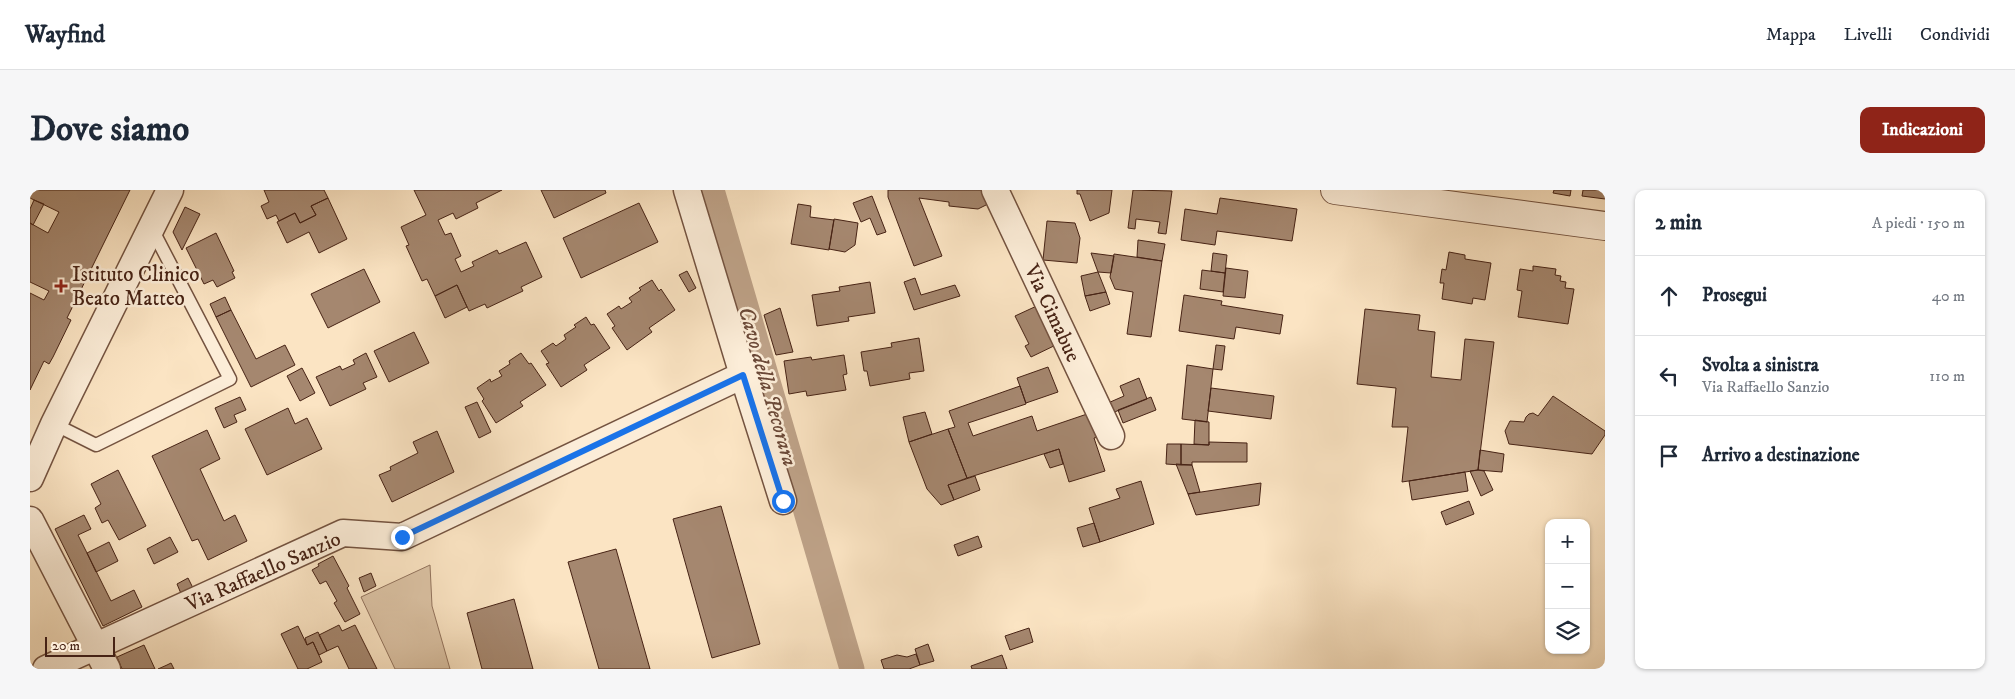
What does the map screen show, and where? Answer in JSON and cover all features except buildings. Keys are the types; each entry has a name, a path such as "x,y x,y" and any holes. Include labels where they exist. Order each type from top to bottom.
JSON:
{"street":[{"path":"30,478 54,424 170,190"},
{"path":"687,190 783,501"},
{"name":"Via Cimabue","path":"995,190 1111,436"},
{"path":"1335,190 1605,226"},
{"name":"Via Raffaello Sanzio","path":"46,669 101,658 343,533 402,537 743,375"},
{"path":"30,520 101,658"}],"lane":[{"path":"54,424 96,445 230,379 151,227"}],"shaded area":[{"path":"430,565 432,606 450,669 395,669 361,597"}],"waterway":[{"name":"Cavo della Pecorara","path":"712,190 852,669"}],"place":[{"name":"Istituto Clinico Beato Matteo","path":"61,286"}],"route":[{"path":"402,537 743,375 783,501"}]}
